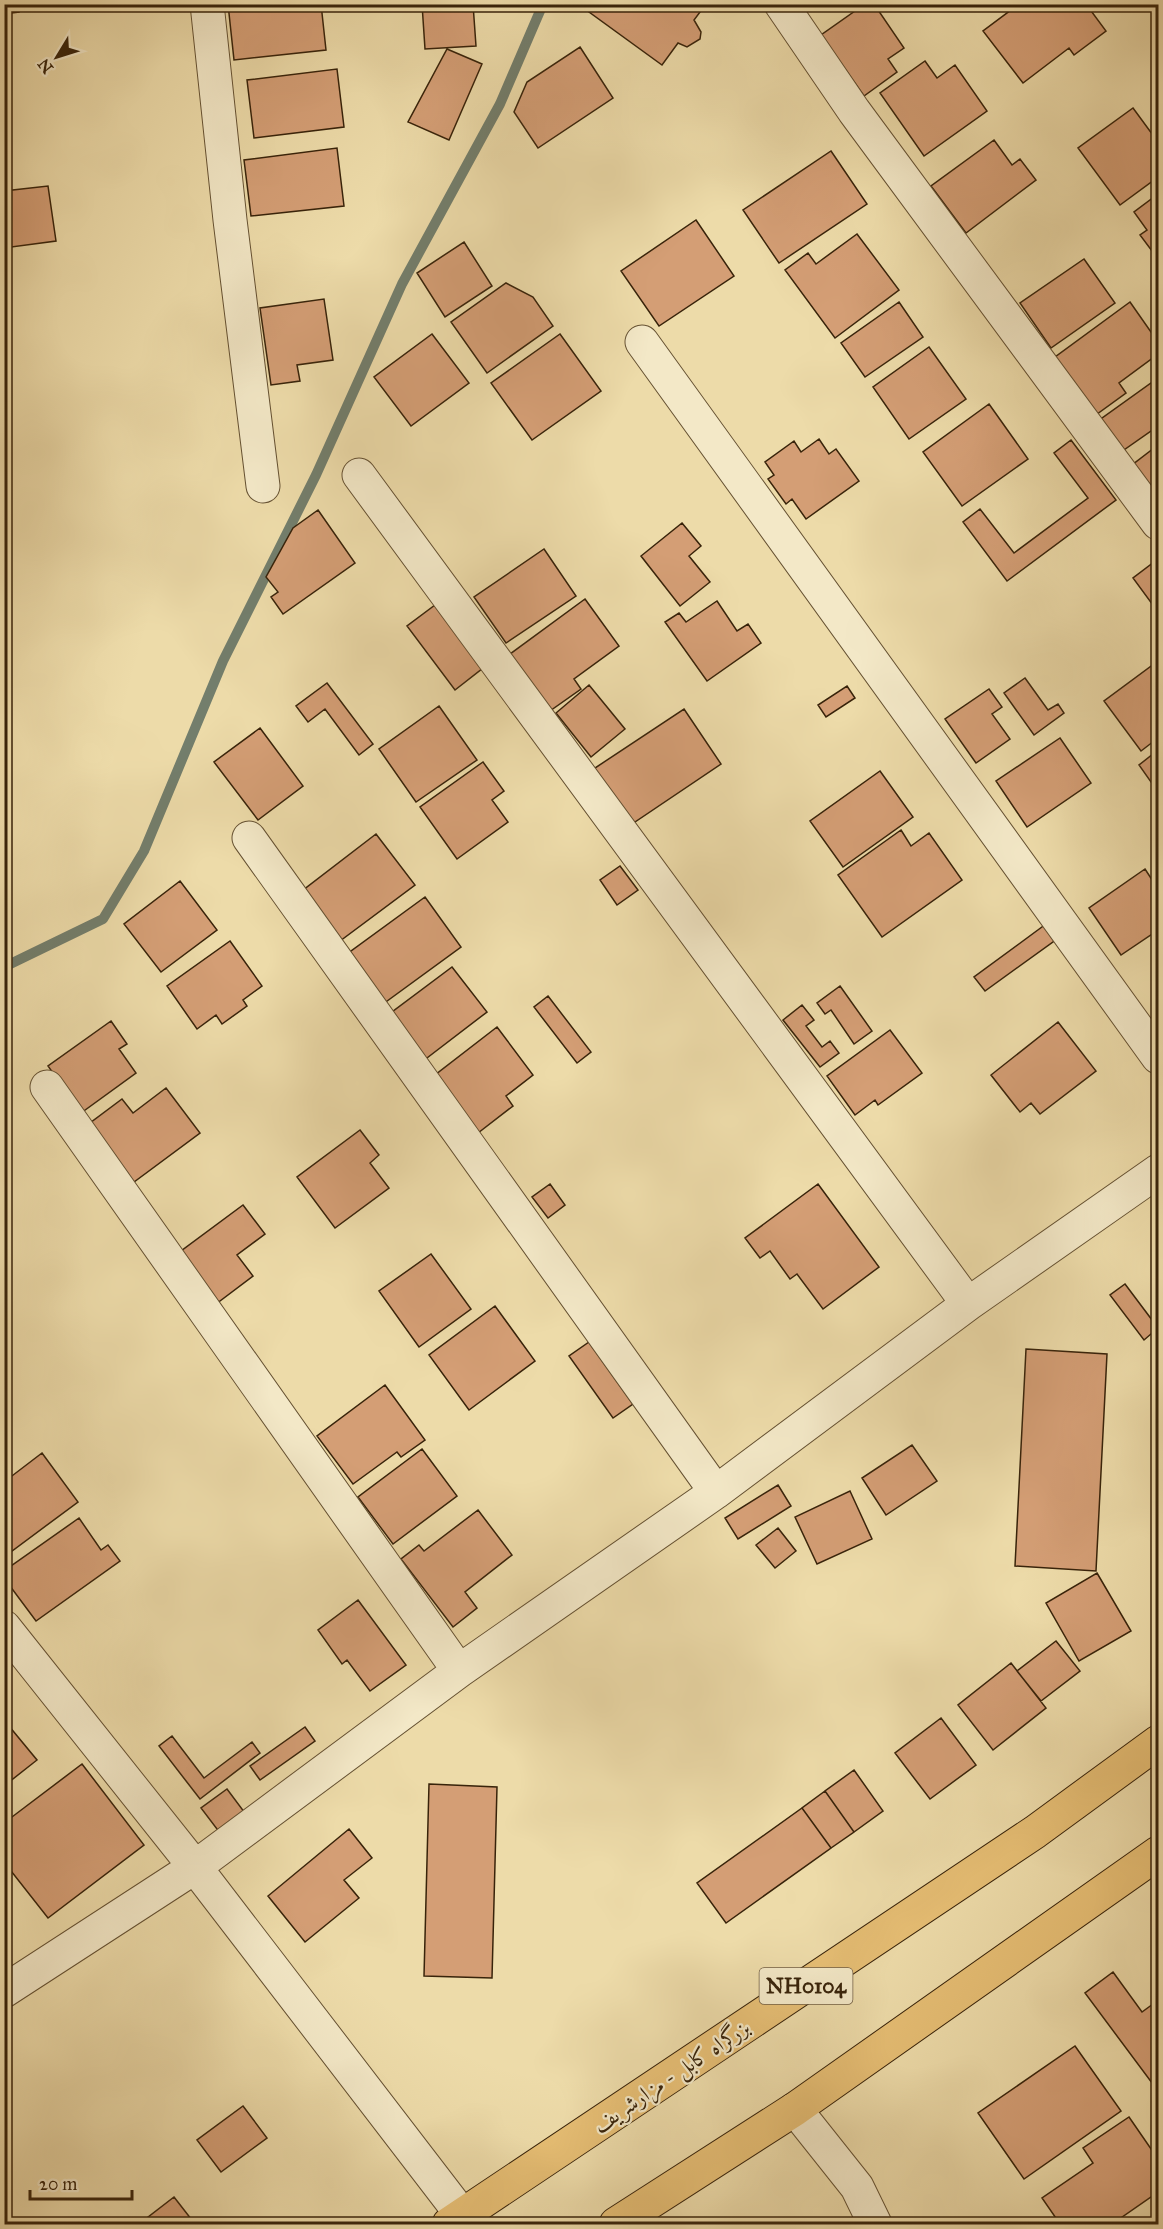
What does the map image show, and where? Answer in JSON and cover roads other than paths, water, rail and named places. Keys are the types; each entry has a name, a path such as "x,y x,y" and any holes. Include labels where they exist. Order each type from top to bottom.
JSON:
{"highway":[{"name":"بزرگراه کابل - مزارشریف","path":"455,2220 1035,1832 1158,1742"},
{"path":"616,2224 795,2109 1158,1853"}],"street":[{"path":"207,4 231,231 263,486"},
{"path":"781,4 854,111 1158,523"},
{"path":"642,342 1158,1057"},
{"path":"359,475 968,1304"},
{"path":"249,838 716,1492"},
{"path":"47,1087 459,1671"},
{"path":"4,1991 195,1867 459,1671 716,1492 968,1304 1158,1172"},
{"path":"4,1627 195,1867 455,2220"},
{"path":"795,2109 856,2187 875,2224"}],"waterway":[{"path":"4,967 103,919 144,851 223,661 316,475 402,284 500,104 543,4"}]}
